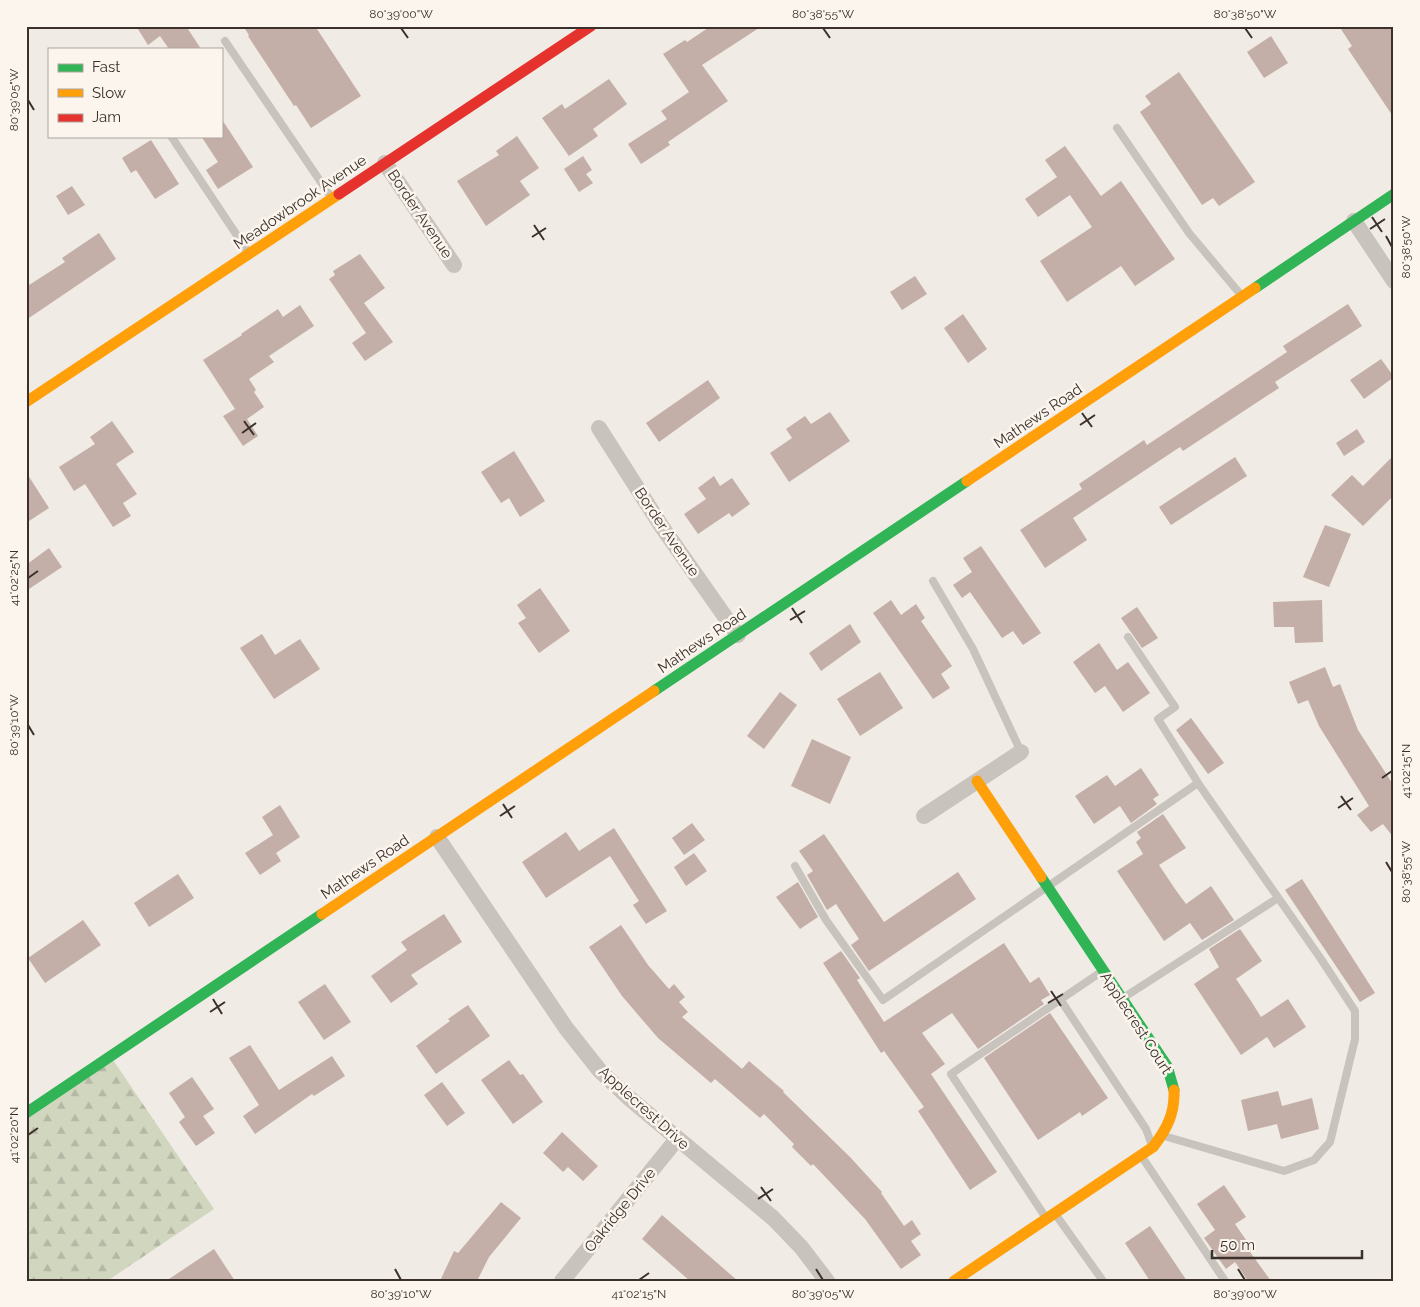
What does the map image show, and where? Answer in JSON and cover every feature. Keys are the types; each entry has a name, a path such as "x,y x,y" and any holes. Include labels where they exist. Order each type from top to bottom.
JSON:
{"street":[{"name":"Meadowbrook Avenue","path":"26,402 591,26"},
{"name":"Border Avenue","path":"385,163 454,266"},
{"name":"Mathews Road","path":"26,1114 1394,194"},
{"path":"1354,221 1394,280"},
{"name":"Border Avenue","path":"599,428 662,527 738,635"},
{"path":"924,816 1021,752"},
{"name":"Applecrest Court","path":"954,1281 1152,1147 1170,1122 1173,1111 1174,1083 1167,1066 976,781"},
{"name":"Applecrest Drive","path":"437,837 577,1042 600,1071 677,1139 774,1218 801,1247 827,1281"},
{"name":"Oakridge Drive","path":"562,1281 677,1139"}],"lane":[{"path":"225,41 333,198"},
{"path":"1117,128 1189,233 1242,296"},
{"path":"172,138 250,254"},
{"path":"933,581 973,649 1021,752"},
{"path":"1128,637 1175,707 1158,719 1198,783 1355,1011 1355,1039 1330,1142 1314,1160 1284,1171 1162,1135"},
{"path":"795,866 826,920 883,1000 1198,783"},
{"path":"1121,999 1278,898"},
{"path":"1102,970 951,1074 1051,1216 1103,1281"},
{"path":"1060,1000 1146,1129 1152,1147"},
{"path":"1141,1155 1225,1281"}],"green space":[{"path":"111,1057 214,1209 107,1281 26,1281 26,1113"}],"building":[{"path":"136,26 186,26 200,48 168,48 160,36 148,45"},
{"path":"243,26 315,26 361,96 311,128 296,105 294,106"},
{"path":"711,26 762,26 702,65 728,101 668,142 670,145 641,164 628,144 667,119 661,111 689,92 663,54 685,40 687,42"},
{"path":"1339,26 1394,26 1394,118 1348,49 1352,46"},
{"path":"1271,36 1288,63 1264,78 1247,52"},
{"path":"1179,72 1255,182 1219,206 1213,198 1202,205 1140,112 1151,104 1145,96"},
{"path":"609,79 627,104 593,129 598,136 569,156 542,118 562,104 565,109"},
{"path":"222,120 253,167 218,189 206,170 218,162 202,138 222,138"},
{"path":"517,136 539,168 520,181 530,195 486,226 457,181 499,155 496,151"},
{"path":"151,140 179,184 155,199 136,170 131,173 122,158"},
{"path":"1065,146 1101,196 1121,181 1175,259 1135,286 1121,266 1067,302 1040,261 1092,227 1070,195 1038,217 1025,199 1057,177 1045,160"},
{"path":"583,156 592,170 586,174 593,183 579,192 564,169"},
{"path":"72,186 85,205 68,215 56,196"},
{"path":"99,233 116,259 26,320 26,287 65,262 62,258"},
{"path":"360,254 385,288 364,303 393,342 365,361 352,343 366,333 329,279 335,275 333,271"},
{"path":"915,276 927,294 902,310 890,292"},
{"path":"1348,304 1362,326 1275,382 1279,388 1183,451 1180,447 1073,518 1087,540 1045,568 1020,530 1082,489 1079,484 1144,440 1147,445 1287,352 1283,346"},
{"path":"300,305 314,326 269,356 274,362 249,379 256,390 254,392 264,407 247,419 258,436 243,446 223,416 235,409 203,360 278,309 283,317"},
{"path":"963,314 987,349 968,363 944,328"},
{"path":"1381,359 1394,377 1364,399 1350,380"},
{"path":"708,380 720,398 659,442 646,423"},
{"path":"830,412 850,441 789,482 770,453 792,438 786,429 805,416 811,424"},
{"path":"112,421 134,452 116,464 137,494 123,503 131,516 113,527 85,484 74,491 59,467 95,444 90,437"},
{"path":"1357,429 1365,442 1344,456 1336,443"},
{"path":"514,451 545,501 520,517 509,498 501,503 481,472"},
{"path":"1394,455 1394,495 1363,526 1331,495 1352,475 1363,486"},
{"path":"1235,457 1247,476 1171,525 1159,507"},
{"path":"26,472 49,508 26,523"},
{"path":"714,476 720,486 732,478 750,504 732,517 729,513 698,534 684,514 706,499 698,488"},
{"path":"1325,525 1351,534 1329,587 1303,577"},
{"path":"981,546 1041,633 1023,645 1013,631 1002,638 970,592 962,598 953,585 972,572 963,558"},
{"path":"49,548 62,567 26,591 26,565"},
{"path":"540,588 570,631 539,653 518,623 526,618 517,605"},
{"path":"891,600 901,615 916,604 925,618 921,621 952,666 941,674 950,688 933,699 873,613"},
{"path":"1322,600 1323,642 1295,643 1294,627 1274,627 1273,602"},
{"path":"1137,607 1158,638 1142,648 1121,618"},
{"path":"850,624 861,642 821,671 809,653"},
{"path":"262,634 275,655 300,639 320,669 274,699 240,648"},
{"path":"1099,643 1117,670 1128,662 1150,693 1123,712 1105,686 1095,693 1073,662"},
{"path":"1325,667 1333,687 1340,684 1358,730 1394,786 1394,838 1383,824 1371,832 1357,815 1369,806 1319,726 1308,700 1298,704 1289,682"},
{"path":"880,672 903,708 860,736 837,699"},
{"path":"780,692 797,705 764,749 747,736"},
{"path":"1191,718 1224,763 1208,774 1176,730"},
{"path":"812,739 851,757 830,804 791,786"},
{"path":"1141,768 1159,795 1153,799 1157,804 1131,823 1120,806 1094,824 1075,796 1107,775 1115,786"},
{"path":"280,805 300,837 276,853 281,861 260,875 245,853 273,835 262,817"},
{"path":"1163,814 1186,848 1159,865 1175,889 1186,904 1211,886 1234,920 1202,940 1190,923 1164,941 1117,871 1143,854 1136,842 1141,838 1137,832"},
{"path":"692,823 705,840 684,855 672,838"},
{"path":"614,828 667,911 646,924 633,905 639,901 610,856 546,898 522,862 566,832 579,851"},
{"path":"824,834 884,922 958,872 976,899 869,971 851,945 859,939 836,904 827,910 807,875 813,871 799,851"},
{"path":"694,853 707,871 686,886 674,867"},
{"path":"178,874 194,898 149,927 134,903"},
{"path":"1302,879 1375,993 1360,1002 1285,890"},
{"path":"798,882 818,917 800,929 776,897"},
{"path":"444,914 462,942 411,975 418,984 391,1003 371,976 407,950 401,942"},
{"path":"83,920 101,945 45,983 28,958"},
{"path":"621,925 648,965 669,989 674,984 685,997 679,1002 688,1012 682,1017 742,1069 749,1061 784,1091 882,1192 904,1226 912,1220 921,1234 911,1241 921,1255 901,1269 865,1219 813,1164 811,1166 792,1147 794,1144 764,1114 760,1118 715,1079 711,1083 658,1038 622,996 589,947"},
{"path":"1240,929 1262,961 1236,979 1261,1017 1288,999 1306,1027 1274,1048 1267,1037 1241,1055 1194,984 1219,967 1209,949"},
{"path":"1004,943 1030,983 1039,977 1050,995 1041,1000 1044,1004 978,1049 952,1013 922,1033 945,1064 931,1074 997,1172 970,1190 918,1111 924,1107 884,1051 881,1053 823,963 841,951 860,978 857,980 884,1022"},
{"path":"325,984 351,1022 324,1040 298,1002"},
{"path":"468,1005 490,1036 436,1074 416,1046"},
{"path":"1050,1013 1108,1098 1082,1116 1080,1112 1038,1140 984,1058"},
{"path":"250,1045 279,1090 332,1056 345,1076 314,1096 312,1094 255,1134 243,1116 259,1105 229,1058"},
{"path":"509,1060 520,1075 523,1074 543,1102 513,1124 481,1080"},
{"path":"192,1077 214,1109 203,1116 215,1133 196,1146 179,1122 185,1117 169,1093"},
{"path":"442,1082 465,1113 447,1126 424,1095"},
{"path":"1278,1091 1282,1106 1312,1098 1319,1129 1281,1139 1277,1124 1248,1131 1241,1100"},
{"path":"562,1132 598,1166 583,1181 568,1167 563,1172 543,1153"},
{"path":"1224,1185 1246,1217 1235,1224 1253,1250 1250,1252 1271,1281 1248,1281 1235,1262 1226,1269 1204,1238 1215,1230 1197,1204"},
{"path":"501,1202 521,1218 489,1257 477,1281 440,1281 454,1251 458,1253"},
{"path":"662,1215 738,1281 690,1281 642,1239"},
{"path":"1150,1226 1187,1281 1150,1281 1125,1243"},
{"path":"214,1249 235,1281 166,1281"}],"traffic: fast":[{"path":"1255,288 1394,194"},
{"path":"654,691 967,481"},
{"path":"1041,877 1167,1066 1174,1090"},
{"path":"26,1113 322,914"}],"traffic: slow":[{"path":"26,402 339,194"},
{"path":"967,481 1255,288"},
{"path":"322,914 654,691"},
{"path":"977,781 1041,877"},
{"path":"954,1281 1153,1147 1169,1120 1173,1106 1174,1090"}],"traffic: jam":[{"path":"339,194 591,26"}]}
